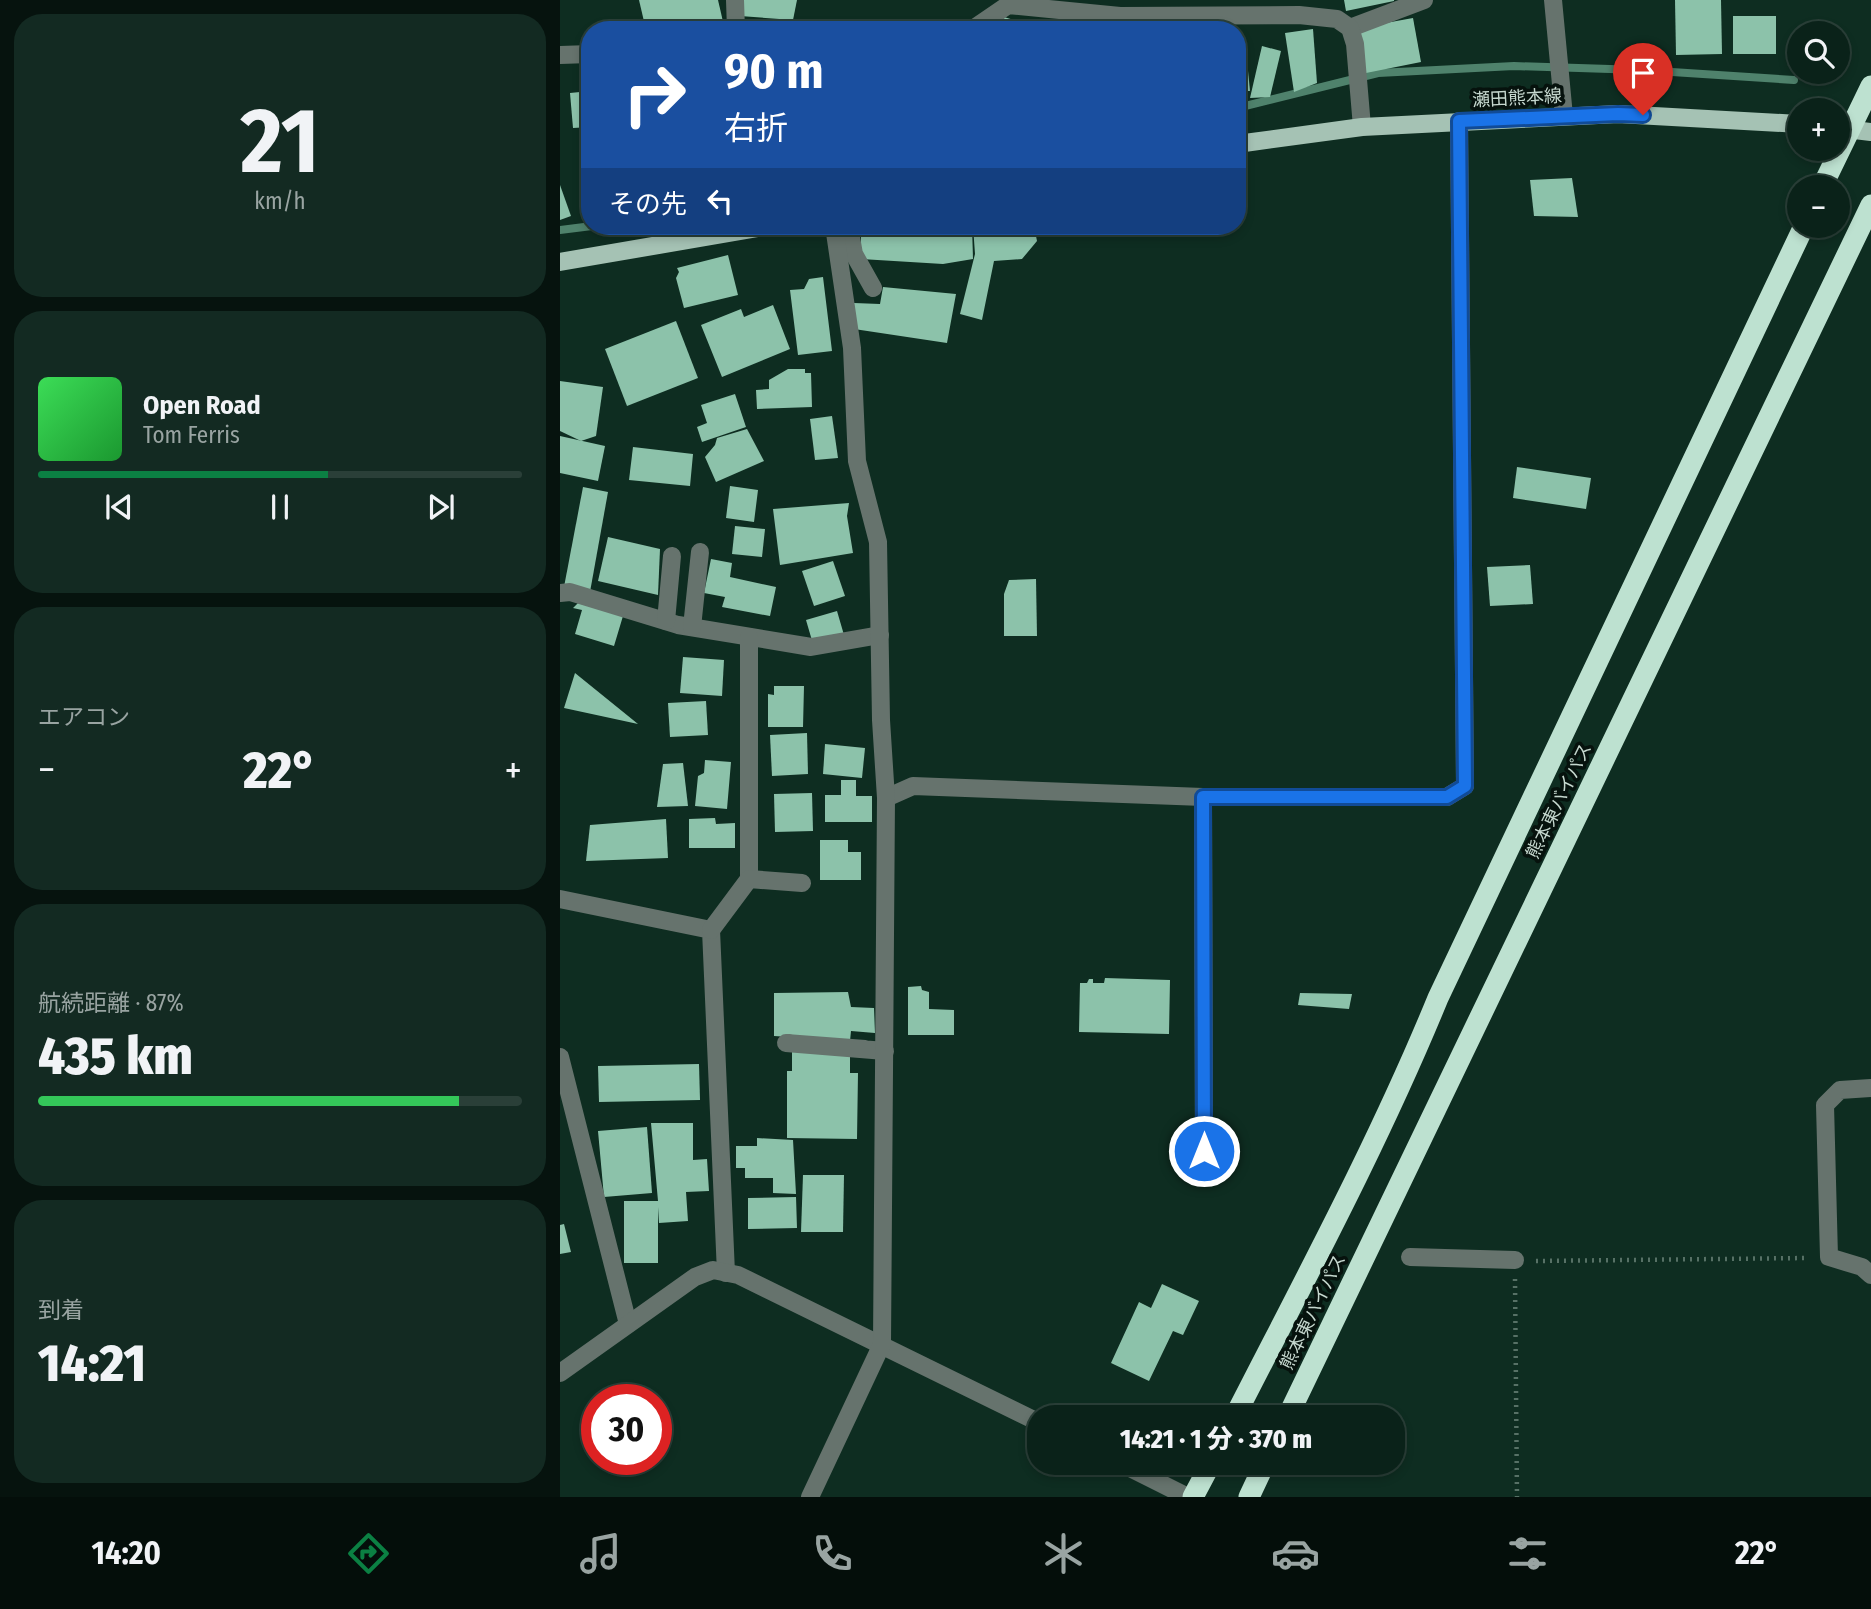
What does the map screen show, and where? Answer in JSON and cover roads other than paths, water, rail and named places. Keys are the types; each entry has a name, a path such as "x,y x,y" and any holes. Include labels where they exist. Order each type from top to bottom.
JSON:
{"highway":[{"path":"1850,118 1871,86"},
{"name":"熊本東バイパス","path":"1293,1405 1871,205"},
{"name":"熊本東バイパス","path":"1241,1405 1322,1247 1410,1066 1438,998 1798,238"},
{"path":"1191,1497 1204,1475"},
{"path":"1249,1497 1259,1475"}],"main road":[{"name":"瀬田熊本線","path":"1246,143 1362,127 1618,114 1787,123"},
{"path":"1850,130 1871,132"},
{"path":"560,262 717,235"}],"street":[{"path":"735,0 735,21"},
{"path":"1350,28 1424,0"},
{"path":"1553,0 1564,116"},
{"path":"985,21 1008,5 1121,16 1299,15 1337,19 1350,28 1355,44 1362,127"},
{"path":"560,55 581,54"},
{"path":"886,798 913,786 1203,797 1447,797 1465,786 1459,121"},
{"path":"810,1497 882,1344 886,798 881,720 878,541 857,461 852,348 835,235"},
{"path":"851,235 854,254 873,288"},
{"path":"692,627 700,552"},
{"path":"666,621 672,556"},
{"path":"560,593 570,592 692,627 811,647 880,635"},
{"path":"726,1273 711,930 749,879 749,637"},
{"path":"1203,797 1204,1151"},
{"path":"749,879 802,883"},
{"path":"560,899 711,930"},
{"path":"865,1049 786,1043 885,1051"},
{"path":"560,1057 628,1324"},
{"path":"1871,1088 1840,1090 1825,1105 1829,1257 1862,1267 1871,1275"},
{"path":"1410,1257 1515,1260"},
{"path":"560,1373 695,1277 713,1270 738,1275 1027,1416"},
{"path":"1145,1475 1191,1497"}],"waterway":[{"path":"1246,106 1378,73 1514,66 1641,70 1787,80"},
{"path":"560,230 581,227"}]}
